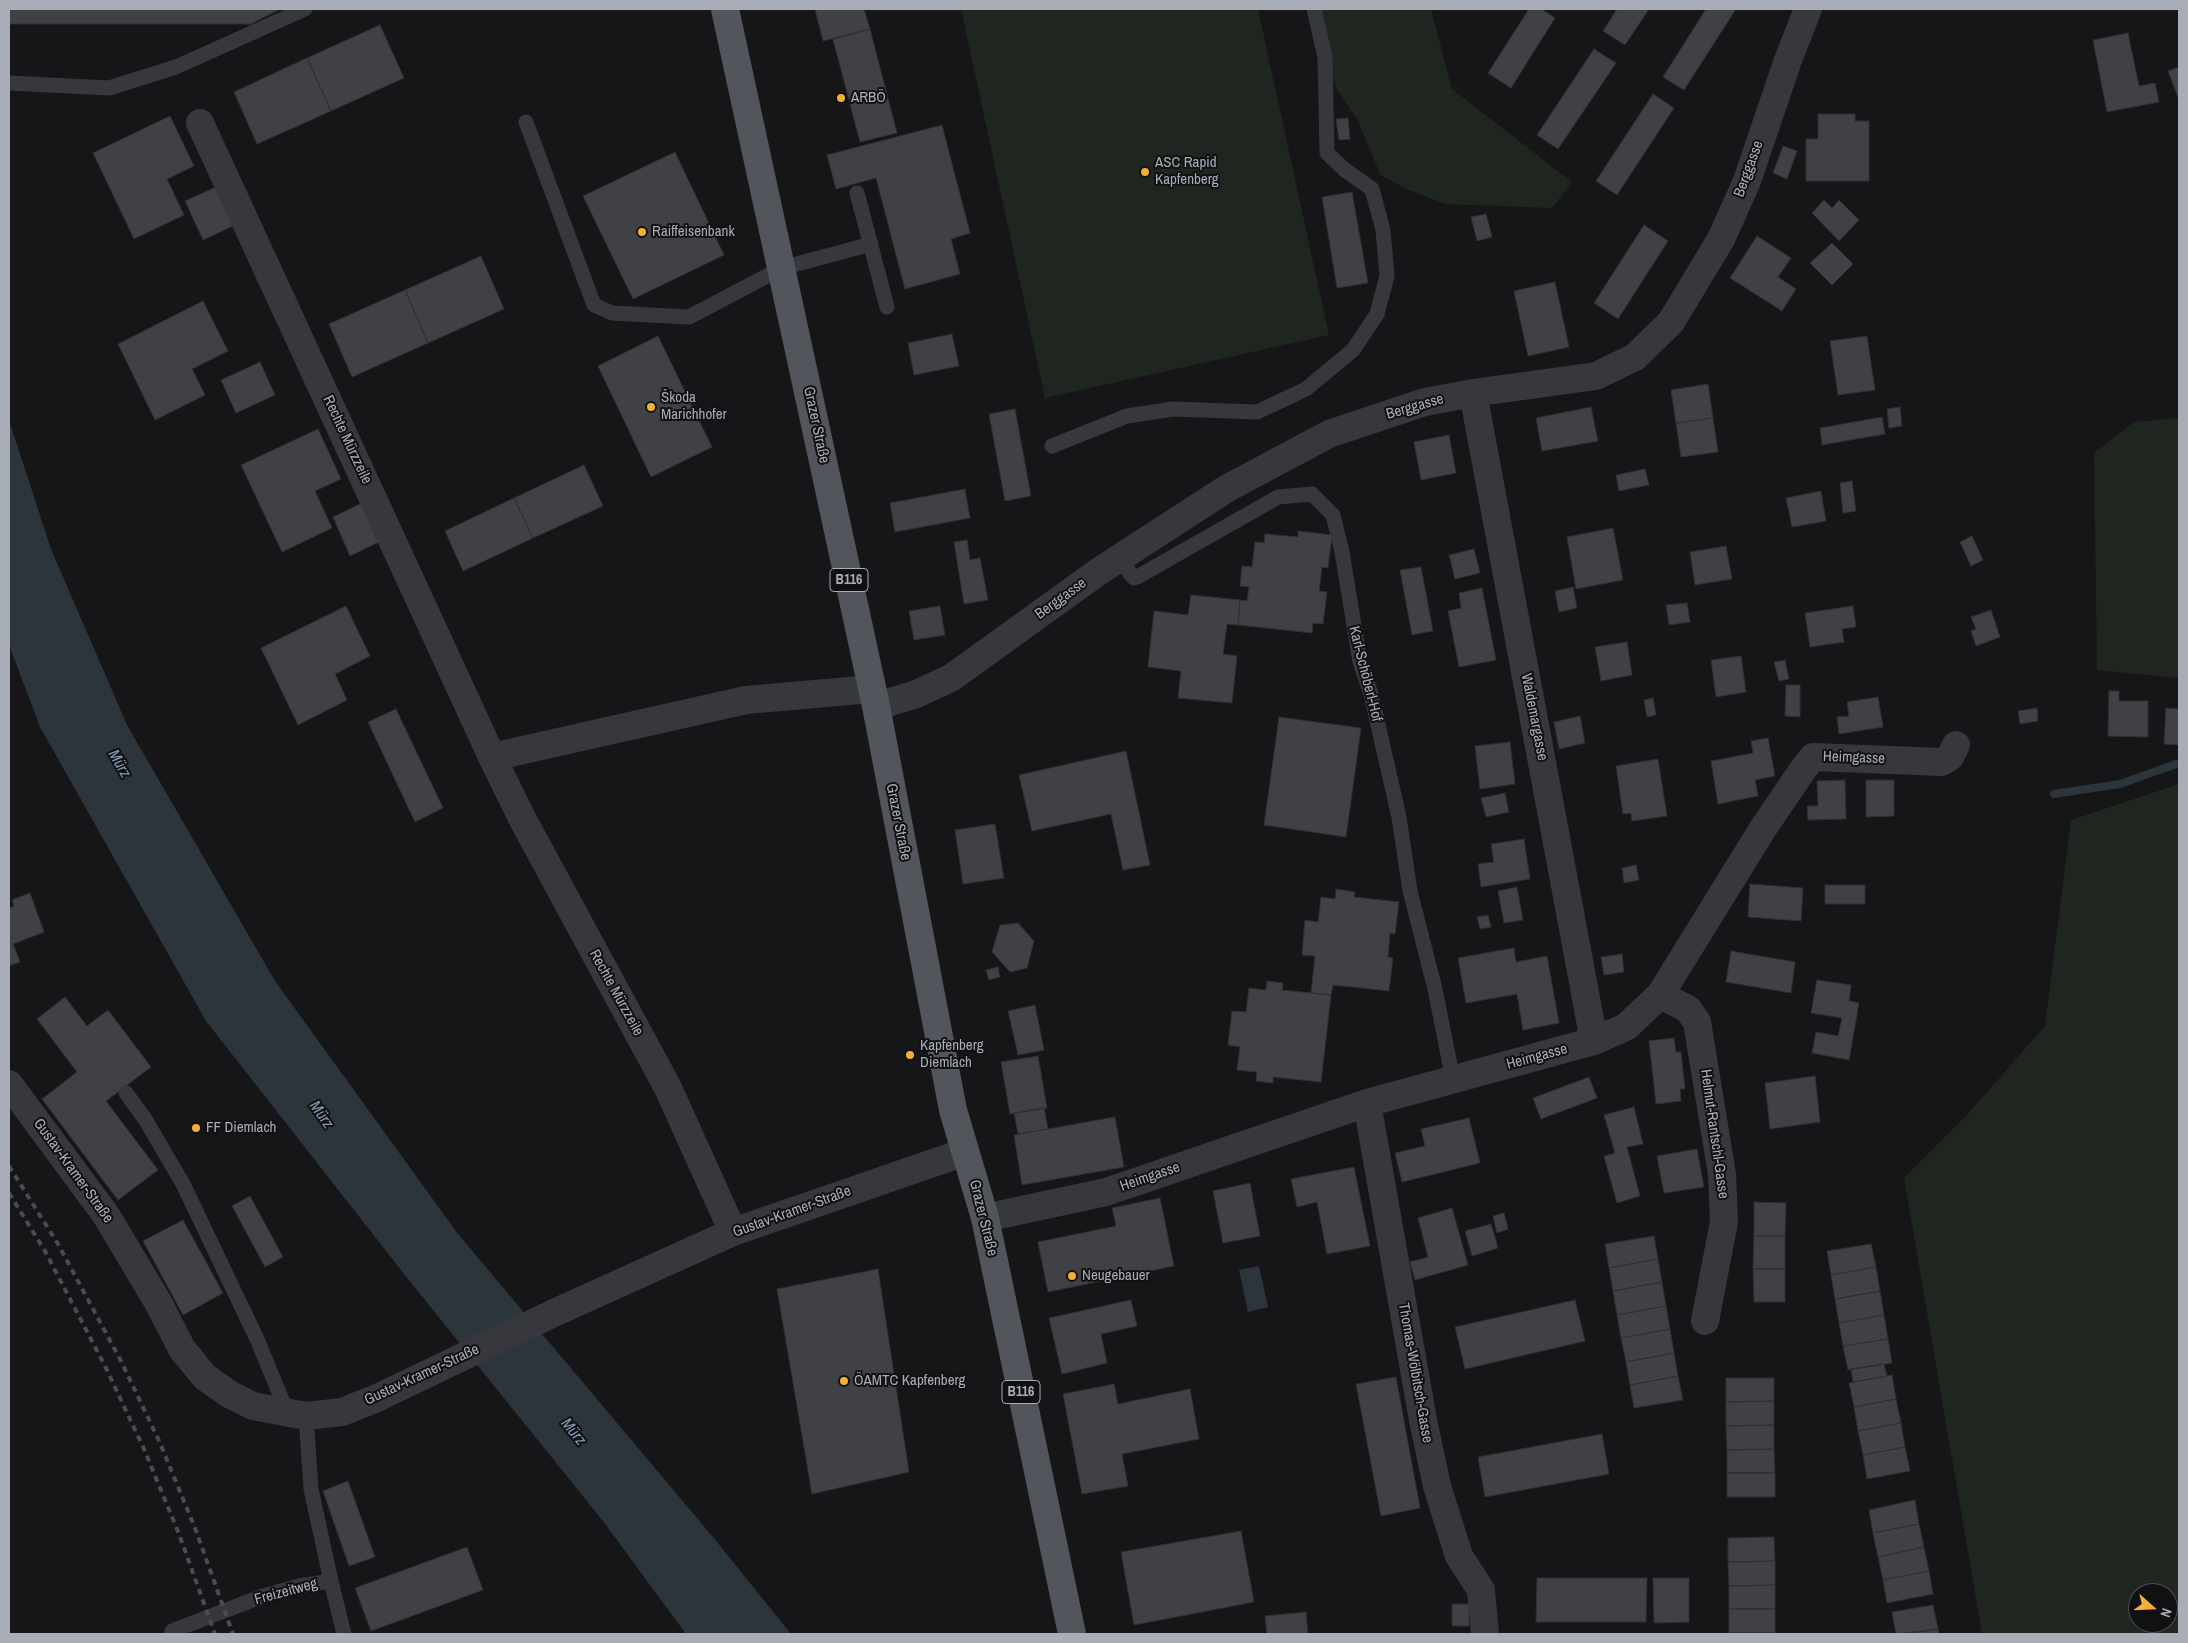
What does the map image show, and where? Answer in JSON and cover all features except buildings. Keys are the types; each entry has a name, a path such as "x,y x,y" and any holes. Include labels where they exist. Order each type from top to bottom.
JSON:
{"main road":[{"name":"Grazer Straße","path":"725,9 874,698 951,1100 984,1218 1072,1634"}],"street":[{"name":"Berggasse","path":"874,698 914,695 950,678 1120,557 1226,489 1329,434 1425,402 1473,393 1596,376 1634,357 1671,322 1721,238 1747,181 1788,60 1808,9"},
{"name":"Rechte Mürzzeile","path":"200,123 492,757 523,820 668,1088 733,1232"},
{"name":"Waldemargasse","path":"1473,393 1594,1041"},
{"path":"492,757 746,700 874,698"},
{"name":"Heimgasse","path":"984,1218 1106,1192 1368,1103 1594,1041 1626,1027 1660,995 1762,830 1813,757 1942,762 1950,757 1956,745"},
{"name":"Helmut-Rantschl-Gasse","path":"1660,995 1688,1010 1697,1022 1722,1174 1724,1222 1705,1321"},
{"name":"Gustav-Kramer-Straße","path":"9,1084 106,1215 159,1304 182,1349 205,1377 229,1394 253,1406 296,1414 342,1412 376,1398 556,1312 733,1232 965,1152"},
{"name":"Thomas-Wölbitsch-Gasse","path":"1368,1103 1437,1486 1459,1556 1481,1590 1485,1634"}],"lane":[{"path":"9,83 109,88 176,67 305,9"},
{"path":"1052,446 1128,416 1164,410 1257,412 1306,389 1353,350 1377,314 1386,276 1383,230 1372,189 1345,170 1327,153 1325,57 1314,9"},
{"path":"526,122 594,304 612,313 689,317 782,268 871,244"},
{"path":"857,193 887,307"},
{"name":"Karl-Schöberl-Hof","path":"1120,557 1134,578 1278,498 1312,494 1333,515 1342,552 1360,662 1370,694 1399,817 1410,891 1435,988 1452,1080"},
{"name":"Freizeitweg","path":"126,1093 145,1119 183,1184 257,1339 296,1414 331,1581 300,1586 263,1596 171,1634"},
{"path":"331,1581 344,1634"}],"shaded area":[{"name":"ASC Rapid Kapfenberg","path":"961,9 1258,9 1329,335 1045,398"},
{"path":"1318,9 1431,9 1452,89 1572,182 1552,208 1445,204 1404,188 1380,174 1357,119 1336,88"},
{"path":"2179,418 2179,678 2097,670 2094,453 2134,422"},
{"path":"2179,784 2179,1634 1982,1634 1904,1178 1966,1116 2045,1026 2071,820"}],"water":[{"name":"Mürz","path":"9,420 51,549 127,725 275,981 458,1234 713,1537 791,1634 686,1634 603,1521 408,1279 206,1021 40,727 9,645"},
{"path":"1259,1266 1268,1307 1248,1312 1239,1270"}],"waterway":[{"path":"2054,794 2120,784 2179,763"}],"railway":[{"path":"9,1166 58,1244 121,1361 160,1443 195,1528 233,1634"},
{"path":"9,1193 45,1251 105,1366 144,1449 179,1534 215,1634"}],"place":[{"name":"ARBÖ","path":"841,98"},
{"name":"ASC Rapid Kapfenberg","path":"1145,172"},
{"name":"Raiffeisenbank","path":"642,232"},
{"name":"Škoda Marichhofer","path":"651,407"},
{"name":"Kapfenberg Diemlach","path":"910,1055"},
{"name":"FF Diemlach","path":"196,1128"},
{"name":"Neugebauer","path":"1072,1276"},
{"name":"ÖAMTC Kapfenberg","path":"844,1381"}]}
